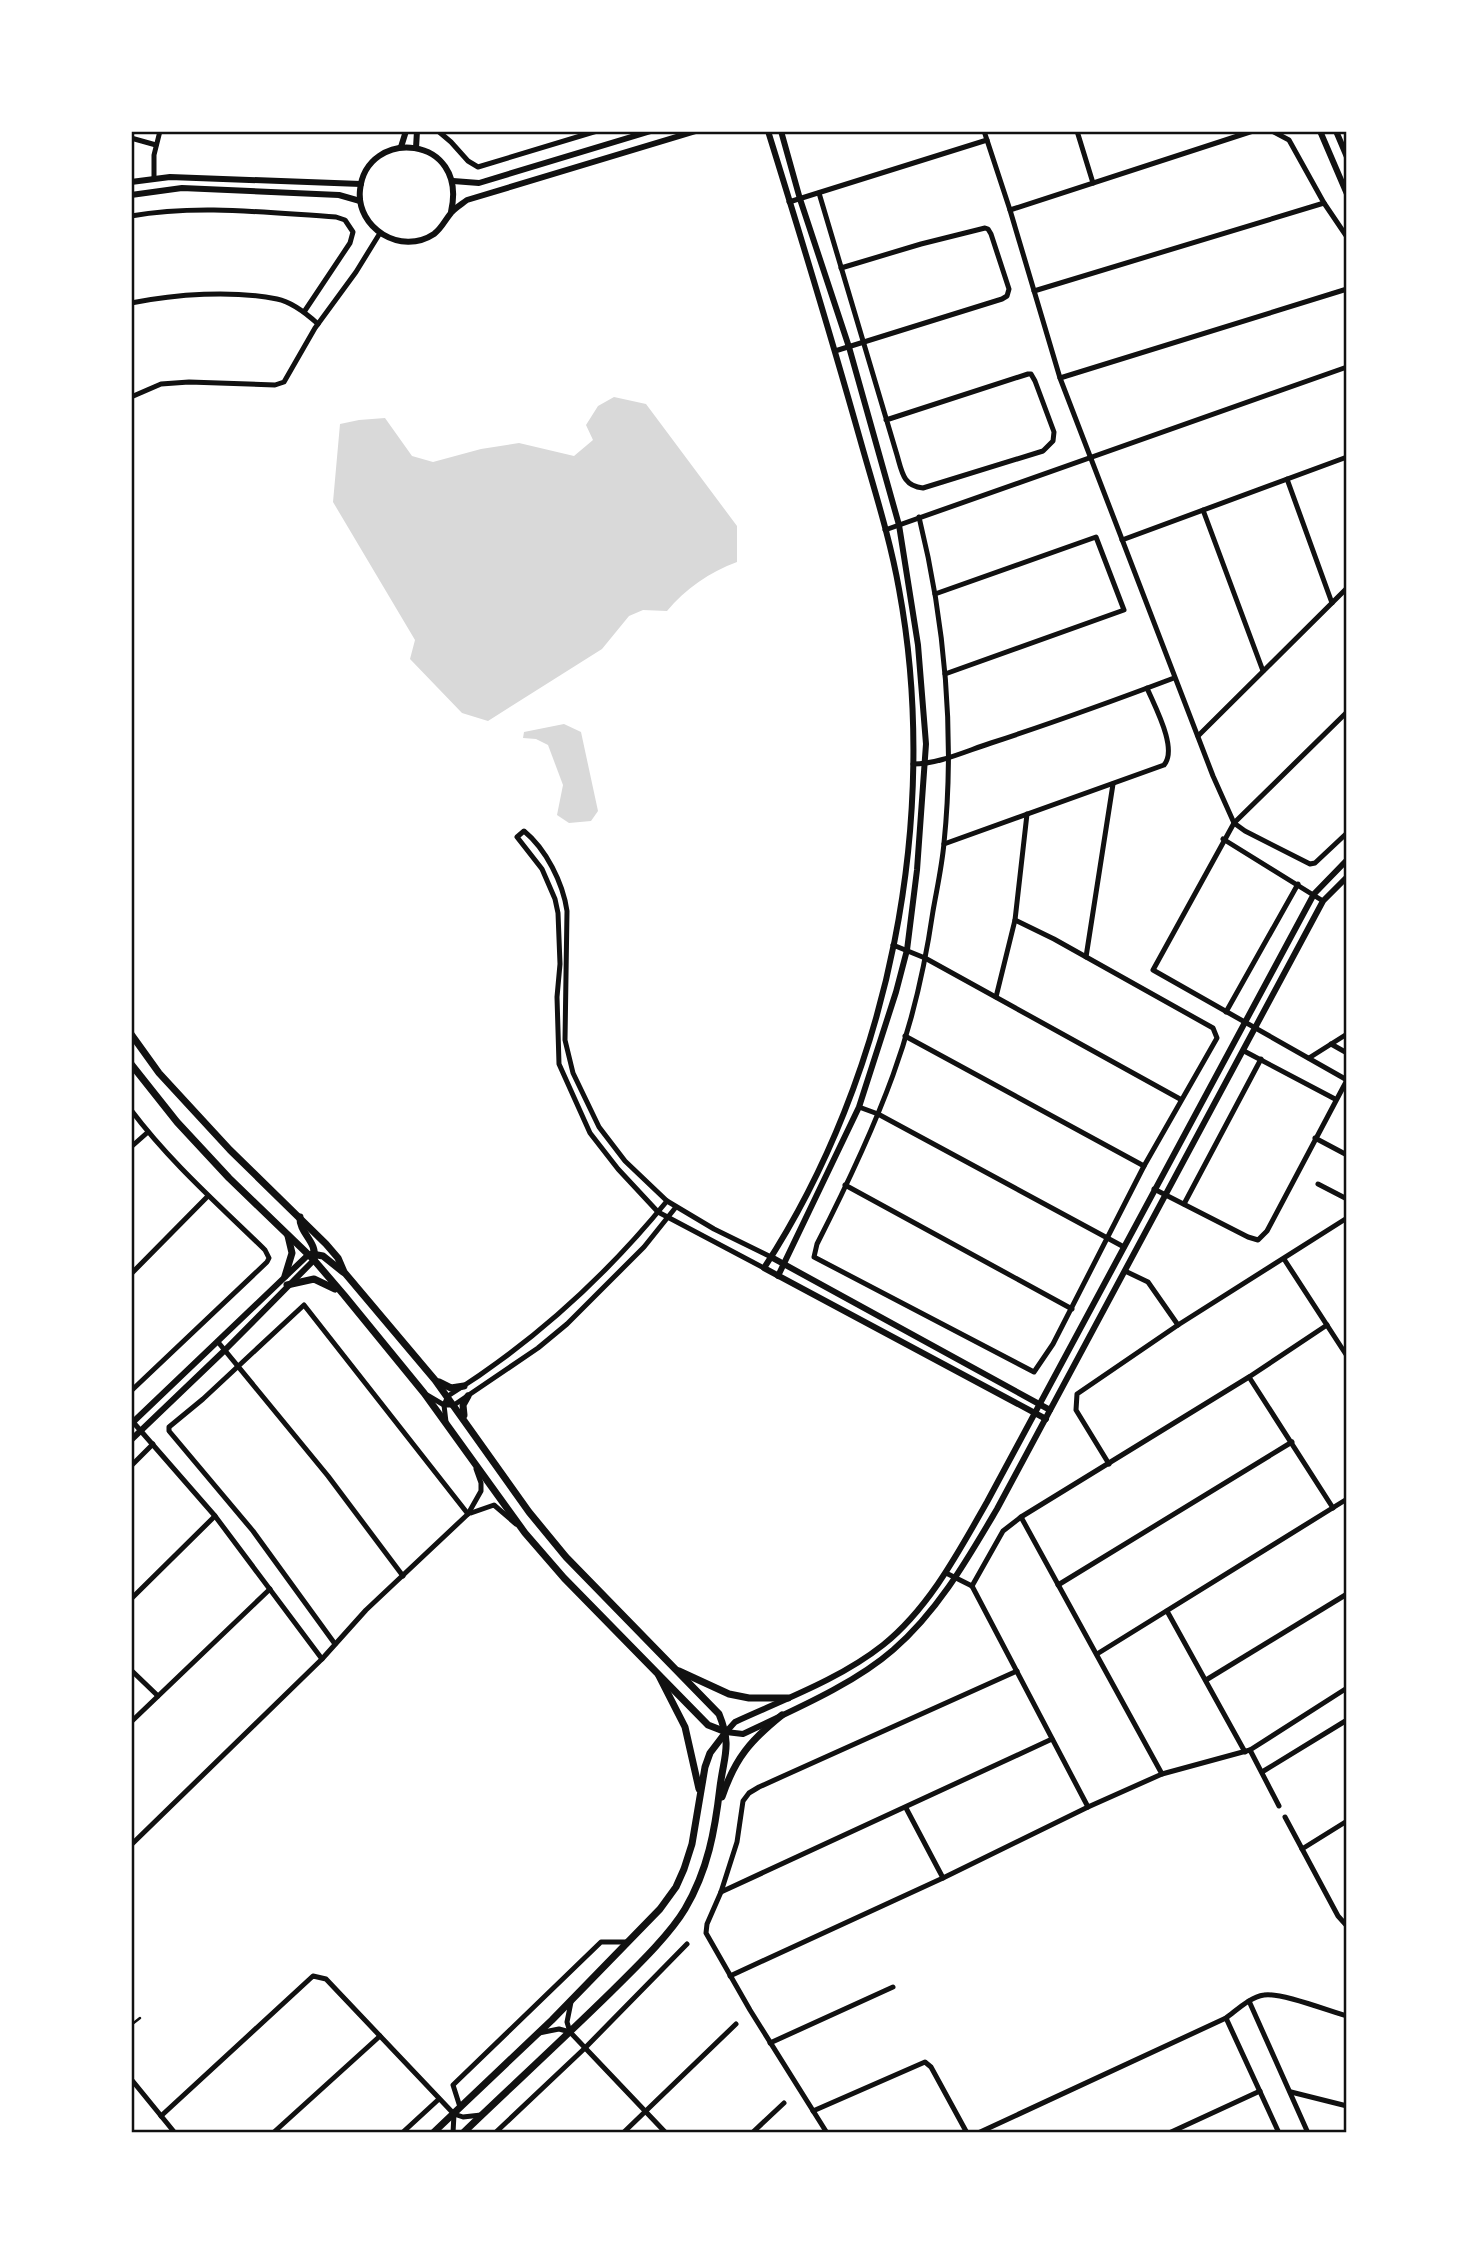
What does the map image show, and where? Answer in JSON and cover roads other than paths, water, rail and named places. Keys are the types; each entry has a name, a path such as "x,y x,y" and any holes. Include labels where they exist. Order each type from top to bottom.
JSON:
{"main road":[{"path":"131,1034 159,1073 230,1150 300,1217 338,1258 344,1272"},
{"path":"131,1064 177,1122 229,1178 312,1256 424,1393 525,1532 564,1578 708,1725 726,1732"},
{"path":"300,1217 300,1226 311,1240 312,1256"},
{"path":"287,1232 292,1248 286,1281 314,1279 344,1295"},
{"path":"312,1256 323,1256 344,1272 435,1380 529,1512 566,1557 719,1714 726,1732 727,1757 710,1851 684,1910 631,1972 463,2133"},
{"path":"435,1380 452,1388 464,1386"},
{"path":"465,1420 463,1405 468,1396"},
{"path":"654,1668 685,1727 700,1793"},
{"path":"675,1669 729,1694 748,1698 788,1698"},
{"path":"717,1814 739,1757 755,1737 782,1715"},
{"path":"433,2133 571,2002 660,1909 676,1887 692,1844 710,1753 726,1732"}],"street":[{"path":"160,131 152,166 154,177 164,189"},
{"path":"401,147 406,131"},
{"path":"416,148 417,131"},
{"path":"438,131 474,166 483,166 597,131"},
{"path":"453,181 479,183 651,131"},
{"path":"451,212 455,197 453,181 439,159 429,152 401,147 375,159 366,171 361,184 360,201 363,214 380,233 392,240 407,242 421,240 439,229 451,212 467,200 696,131"},
{"path":"764,1268 795,1215 849,1101 883,989 893,945 909,839 913,764 907,649 899,589 835,351 768,131"},
{"path":"778,1276 859,1107 907,950 926,764 925,707 900,525 849,347 780,131"},
{"path":"984,131 1060,378 1174,678 1234,822 1245,831 1310,864 1315,863 1347,833"},
{"path":"1077,131 1093,183"},
{"path":"1010,210 1253,131"},
{"path":"1272,131 1289,140 1324,203 1347,237"},
{"path":"1320,131 1347,194"},
{"path":"1336,131 1347,157"},
{"path":"131,138 156,145"},
{"path":"789,201 987,140"},
{"path":"143,192 154,177"},
{"path":"131,182 154,177 361,184"},
{"path":"131,195 182,188 339,195 360,201"},
{"path":"819,193 904,479 909,485 923,488 1043,451 1053,441 1054,432 1034,378 1028,374 887,419"},
{"path":"1034,291 1324,203"},
{"path":"131,216 163,210 208,209 336,217 345,220 353,232 350,243 304,312"},
{"path":"835,351 1002,299 1007,296 1009,289 990,231 982,228 841,268"},
{"path":"131,397 161,384 284,382 318,324 356,272 380,233"},
{"path":"1060,378 1347,289"},
{"path":"131,303 164,297 226,295 279,299 304,312 318,324"},
{"path":"885,530 1347,367"},
{"path":"1122,540 1347,457"},
{"path":"1287,479 1332,603"},
{"path":"1203,510 1263,671"},
{"path":"919,517 935,594 945,674 948,757 944,844 925,958 905,1036 864,1149 817,1244 814,1257 1034,1372 1072,1309 1144,1166 1217,1038 1213,1028 1015,920"},
{"path":"935,594 1096,537 1124,610 945,674"},
{"path":"1198,736 1347,589"},
{"path":"913,764 926,764 1055,722 1174,678"},
{"path":"944,844 1164,765 1169,759 1170,747 1147,688"},
{"path":"1154,1189 1258,1240 1267,1231 1347,1080 1153,970 1234,822 1347,712"},
{"path":"1086,957 1113,784"},
{"path":"996,997 1015,920 1027,814"},
{"path":"1046,1419 667,1218 658,1212 618,1169 590,1133 566,1084 559,1063 558,913 542,869 517,838 524,831 550,864 565,897 567,962 564,1013 569,1059 599,1127 625,1161 676,1207 1050,1410"},
{"path":"1223,839 1323,901"},
{"path":"726,1732 735,1722 852,1666 884,1644 915,1612 946,1573 987,1502 1314,894 1347,860"},
{"path":"726,1732 743,1734 869,1668 892,1651 935,1607 998,1509 1323,901 1347,877"},
{"path":"1226,1012 1298,884"},
{"path":"893,945 925,958 1181,1099"},
{"path":"1310,1058 1347,1034"},
{"path":"905,1036 1144,1166"},
{"path":"1331,1044 1347,1053"},
{"path":"1244,1051 1335,1099"},
{"path":"559,1063 569,1059"},
{"path":"1184,1205 1261,1059"},
{"path":"566,1084 576,1079"},
{"path":"859,1107 878,1114 1125,1247"},
{"path":"131,1110 148,1132 208,1196 265,1250 269,1258 131,1391"},
{"path":"131,1147 148,1132"},
{"path":"1315,1138 1347,1155"},
{"path":"1318,1184 1347,1199"},
{"path":"845,1185 1072,1309"},
{"path":"131,1274 208,1196"},
{"path":"446,1423 444,1405 447,1396 559,1315 636,1238 667,1201"},
{"path":"424,1393 444,1405 454,1405 538,1348 567,1324 645,1247 676,1207"},
{"path":"1109,1464 1076,1410 1077,1394 1178,1325 1347,1218"},
{"path":"636,1238 645,1247"},
{"path":"312,1256 132,1423 215,1516 322,1659"},
{"path":"1284,1259 1347,1356"},
{"path":"1125,1271 1148,1282 1178,1325"},
{"path":"131,1440 226,1349 286,1281"},
{"path":"335,1644 253,1531 169,1432 169,1427 304,1305 468,1514"},
{"path":"559,1315 567,1324"},
{"path":"972,1586 1003,1531 1021,1517 1249,1377 1327,1325"},
{"path":"218,1342 328,1476 403,1576"},
{"path":"1249,1377 1333,1508"},
{"path":"1026,1397 1043,1395"},
{"path":"1021,1407 1027,1426"},
{"path":"1058,1585 1292,1442"},
{"path":"131,1466 153,1444"},
{"path":"131,1845 322,1659 366,1610 468,1514 476,1503 481,1483 470,1457"},
{"path":"1097,1654 1347,1499"},
{"path":"468,1514 494,1505 525,1532"},
{"path":"131,1599 215,1516"},
{"path":"1021,1517 1163,1774"},
{"path":"946,1573 972,1586 1088,1807"},
{"path":"131,1722 270,1589"},
{"path":"1206,1680 1347,1594"},
{"path":"1167,1611 1247,1751 1262,1772 1279,1806"},
{"path":"131,1670 158,1696"},
{"path":"827,2133 770,2043 706,1933 737,1842 743,1801 758,1787 1017,1671"},
{"path":"730,1976 1163,1774 1247,1751 1347,1688"},
{"path":"1262,1772 1347,1720"},
{"path":"720,1892 1052,1739"},
{"path":"906,1808 943,1878"},
{"path":"1286,1817 1338,1916 1347,1926"},
{"path":"1302,1849 1347,1821"},
{"path":"460,2107 453,2085 601,1942 630,1942"},
{"path":"495,2133 585,2048 687,1944"},
{"path":"161,2116 313,1976 326,1979 453,2114 463,2117 482,2115"},
{"path":"770,2043 893,1987"},
{"path":"978,2133 1226,2018 1249,2001 1268,1994 1347,2016"},
{"path":"1249,2001 1308,2133"},
{"path":"571,2002 567,2022 570,2032 666,2133"},
{"path":"1226,2018 1279,2133"},
{"path":"623,2133 736,2024"},
{"path":"539,2033 559,2029 570,2032"},
{"path":"273,2133 380,2036"},
{"path":"813,2111 925,2062 931,2067 967,2133"},
{"path":"131,2079 175,2133"},
{"path":"1169,2133 1260,2091"},
{"path":"1291,2092 1347,2106"},
{"path":"402,2133 439,2099"},
{"path":"752,2133 783,2103"},
{"path":"453,2114 453,2133"}],"lane":[{"path":"131,2025 140,2018"}]}
